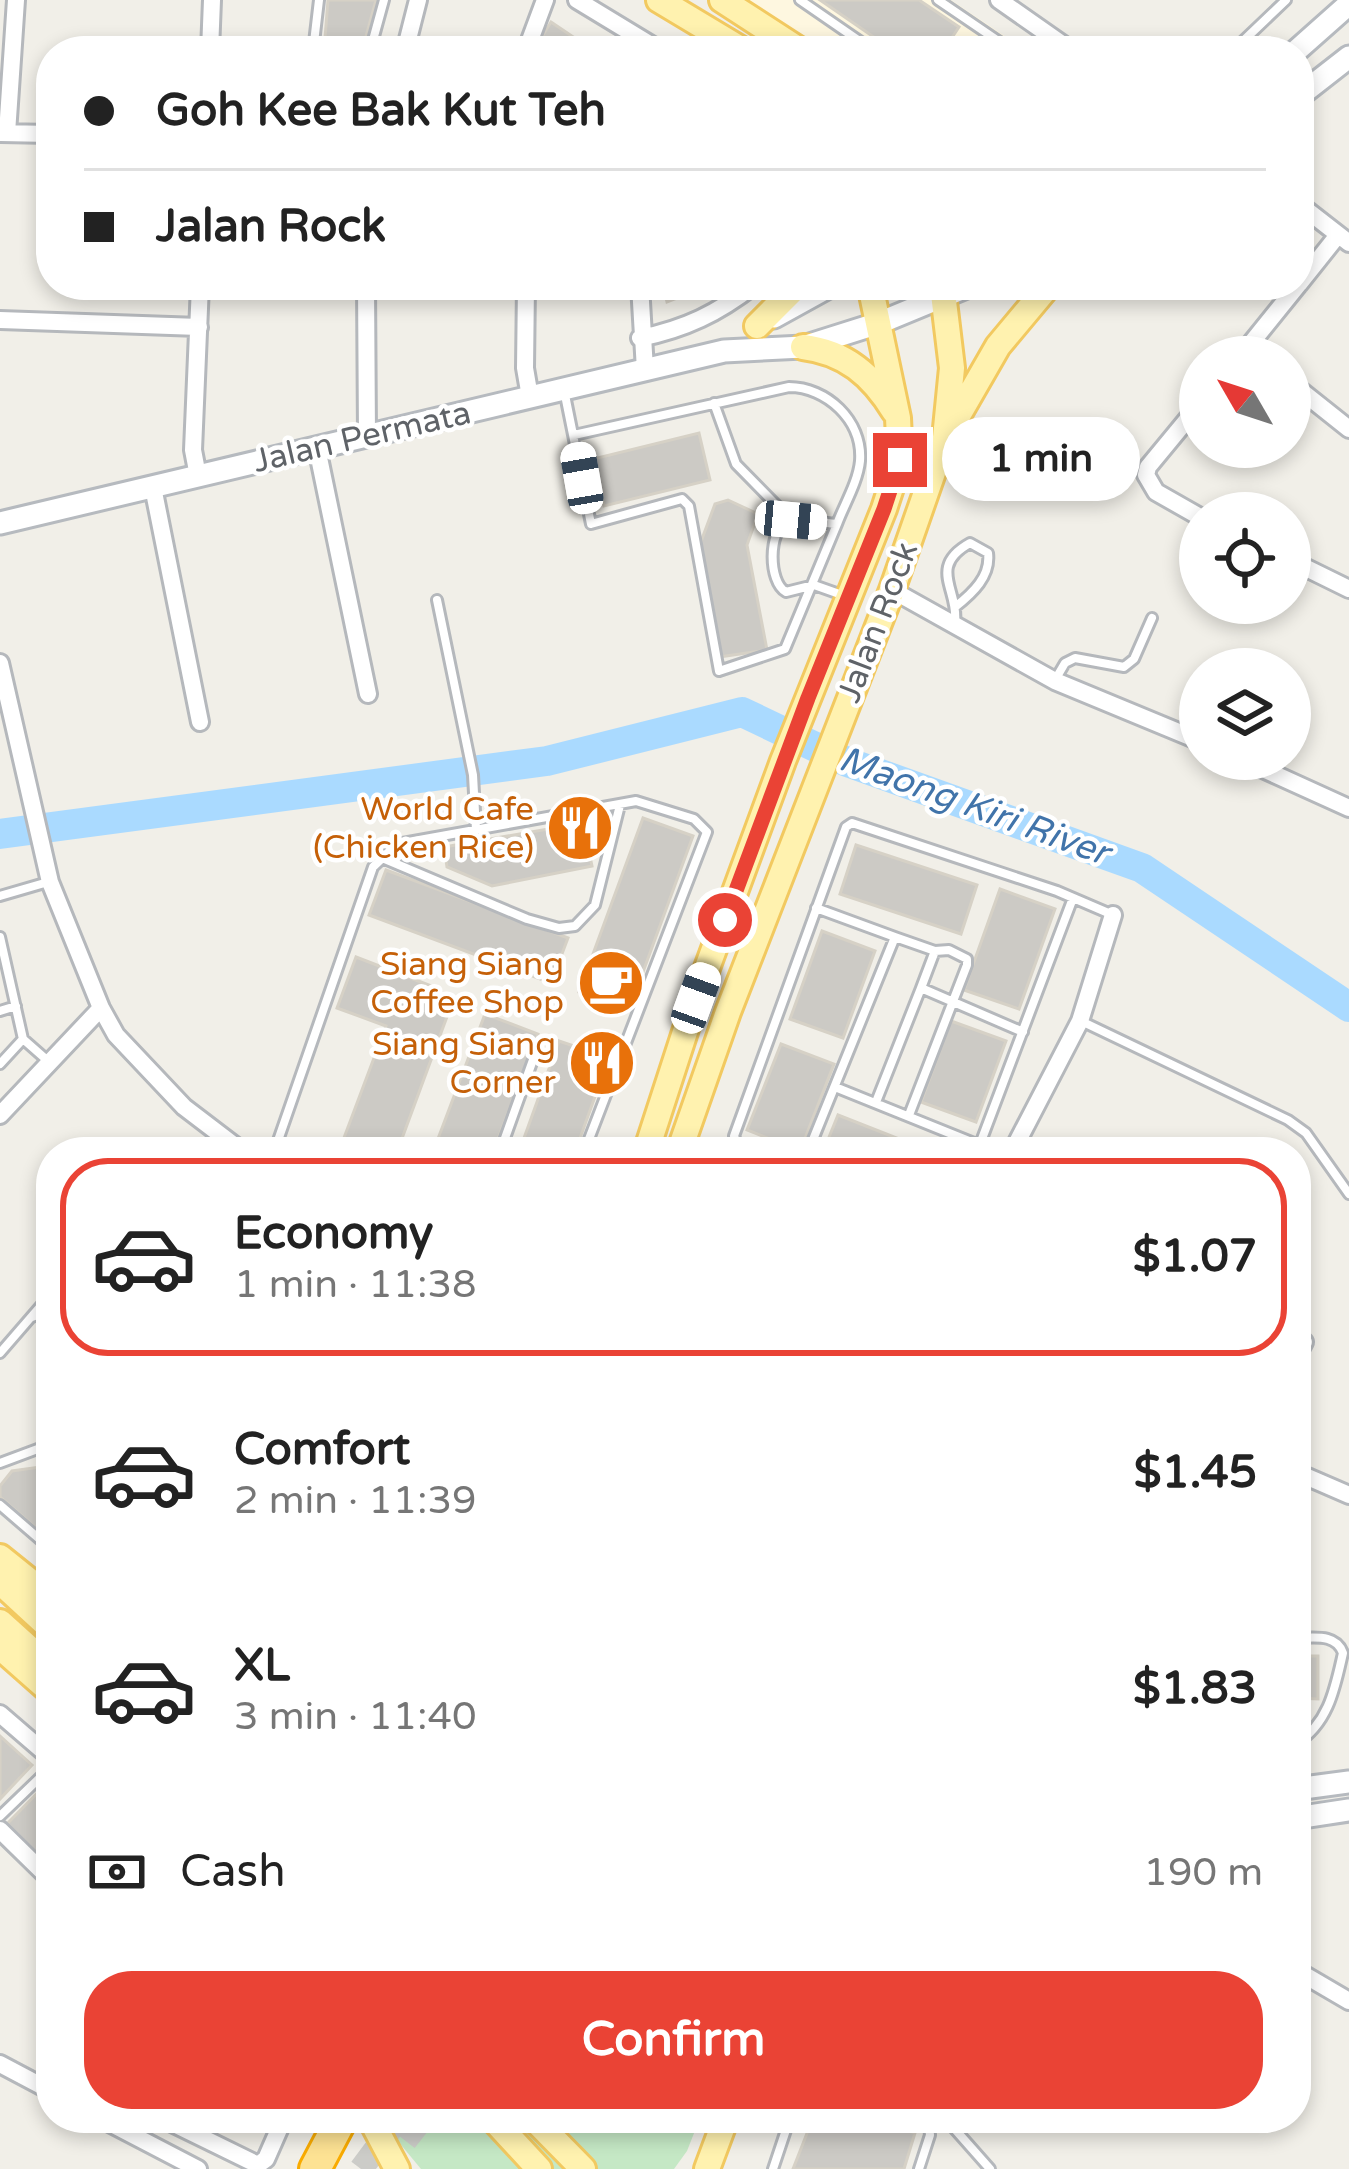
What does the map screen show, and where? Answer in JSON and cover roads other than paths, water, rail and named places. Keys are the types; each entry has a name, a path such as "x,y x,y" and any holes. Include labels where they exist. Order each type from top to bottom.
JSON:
{"highway":[{"path":"314,2169 332,2133"}],"main road":[{"path":"659,0 719,36"},
{"path":"736,4 780,36"},
{"path":"757,326 783,300"},
{"name":"Jalan Rock","path":"651,1137 783,761 900,460 898,418 874,300"},
{"name":"Jalan Rock","path":"685,1137 945,438 952,368 945,300"},
{"path":"945,438 998,346 1036,300"},
{"path":"803,347 827,350 849,361 881,390 898,418"},
{"path":"0,1558 36,1586"},
{"path":"0,1582 36,1615"},
{"path":"0,1622 36,1654"},
{"path":"0,1647 36,1679"},
{"path":"378,2133 397,2169"},
{"path":"507,2133 539,2169"},
{"path":"548,2133 583,2169"},
{"path":"710,2169 722,2133"}],"street":[{"path":"16,0 4,133 36,134"},
{"path":"210,36 212,0"},
{"path":"409,36 418,0"},
{"path":"532,36 545,0"},
{"path":"578,0 637,36"},
{"path":"999,0 1051,36"},
{"path":"1313,36 1349,4"},
{"path":"1314,84 1349,57"},
{"path":"1314,216 1344,239 1314,270"},
{"path":"199,476 194,451 200,300"},
{"path":"366,300 367,436"},
{"path":"526,300 525,368 530,397"},
{"path":"640,300 644,370"},
{"path":"640,338 683,329 735,300"},
{"path":"724,351 805,300"},
{"path":"724,351 803,347 879,323 924,300"},
{"path":"1261,336 1288,300"},
{"path":"0,320 199,327"},
{"name":"Jalan Permata","path":"0,524 724,351"},
{"path":"1311,399 1349,429"},
{"path":"1179,429 1146,476 1156,492 1179,505"},
{"path":"317,448 368,694"},
{"path":"153,487 200,722"},
{"path":"1311,570 1349,589"},
{"path":"892,590 955,616 1054,681 1179,732"},
{"path":"0,663 50,882 101,1008 116,1036 184,1107 223,1137"},
{"path":"1287,780 1349,808"},
{"path":"1020,1137 1080,1021 1113,915"},
{"path":"0,1115 101,1008"},
{"path":"1311,1483 1349,1496"},
{"path":"0,1714 36,1745"},
{"path":"1311,1787 1349,1782"},
{"path":"1311,1816 1349,1810"},
{"path":"0,1830 36,1865"},
{"path":"1311,1979 1349,2001"},
{"path":"0,2064 36,2082"},
{"path":"129,2133 198,2169"},
{"path":"193,2133 258,2165 266,2159 277,2133"}],"lane":[{"path":"315,36 319,0"},
{"path":"374,36 384,0"},
{"path":"800,0 852,36"},
{"path":"938,0 991,36"},
{"path":"1248,36 1286,0"},
{"path":"563,389 591,524 682,500 688,506 719,670 785,649 860,461 853,431 835,404 806,387 788,387 574,435"},
{"path":"714,403 736,464 791,520 837,524"},
{"path":"791,520 776,534 773,577 777,587 786,592 814,585 848,597"},
{"path":"970,543 988,553 990,561 979,585 955,616 947,571 951,559 970,543"},
{"path":"437,600 472,775 476,830"},
{"path":"1054,681 1065,663 1075,658 1124,667 1134,659 1152,618"},
{"path":"280,1137 380,857 397,844 636,801 694,819 707,832 590,1137"},
{"path":"380,857 527,919 559,928 575,926 595,905 620,804"},
{"path":"734,1137 846,827 857,821 1113,915"},
{"path":"0,896 50,882"},
{"path":"983,1137 1073,898"},
{"path":"817,908 967,959 955,1002 909,1115"},
{"path":"0,937 23,1039 48,1061"},
{"path":"814,1137 895,937"},
{"path":"876,1102 934,951"},
{"path":"921,988 1023,1032"},
{"path":"0,1011 16,1006"},
{"path":"1080,1021 1288,1120 1309,1137"},
{"path":"0,1064 23,1039"},
{"path":"505,1137 534,1057"},
{"path":"835,1087 954,1137"},
{"path":"1311,1140 1349,1195"},
{"path":"0,1353 36,1311"},
{"path":"31,1317 36,1315"},
{"path":"0,1462 36,1447"},
{"path":"0,1505 36,1536"},
{"path":"1311,1638 1331,1638 1343,1652 1332,1701 1311,1733"},
{"path":"0,1816 36,1781"},
{"path":"773,2169 785,2133"},
{"path":"919,2169 930,2133"},
{"path":"958,2133 990,2169"}],"waterway":[{"name":"Maong Kiri River","path":"0,834 547,761 742,712 847,762 1142,868 1349,1007"}],"tunnel":[{"path":"361,2169 388,2133"},
{"path":"383,2169 411,2133"}],"place":[{"name":"World Cafe (Chicken Rice)","path":"580,828"},
{"name":"Siang Siang Coffee Shop","path":"611,983"},
{"name":"Siang Siang Corner","path":"602,1063"}]}
